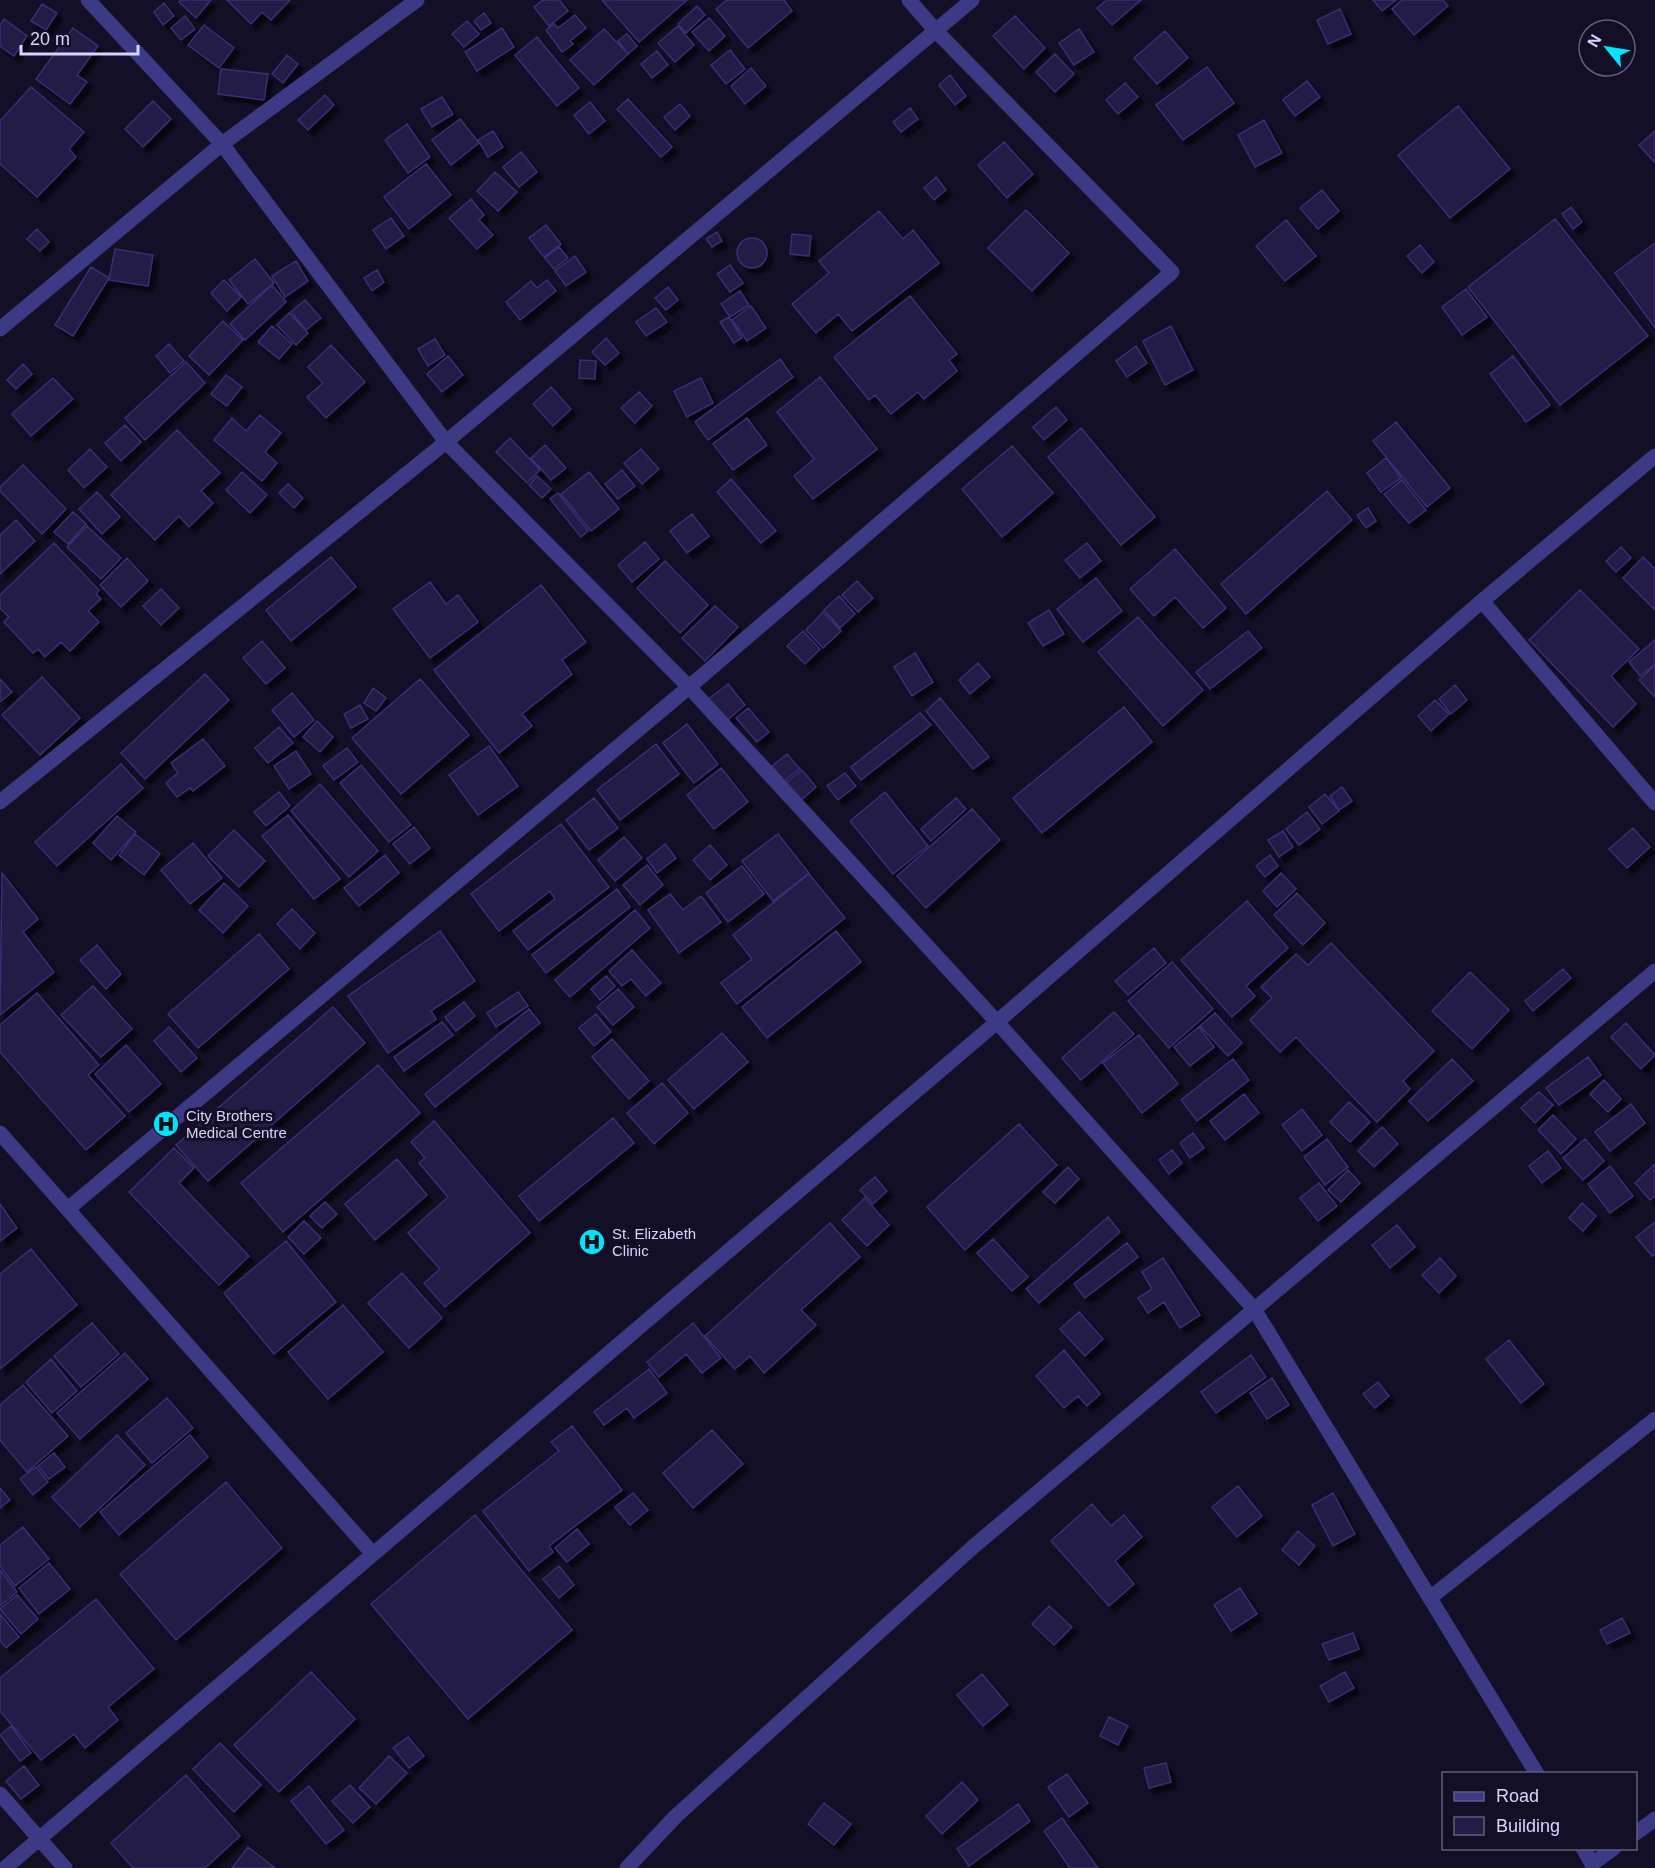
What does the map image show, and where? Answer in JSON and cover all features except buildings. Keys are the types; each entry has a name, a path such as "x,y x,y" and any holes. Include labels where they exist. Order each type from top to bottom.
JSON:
{"street":[{"path":"88,0 222,144 446,442 689,687 997,1022 1254,1309 1536,1772"},
{"path":"0,329 222,144 417,0"},
{"path":"69,1209 689,687 1172,272 936,31 909,0"},
{"path":"0,802 446,442 972,0"},
{"path":"5,1868 997,1022 1482,601 1655,456"},
{"path":"1482,601 1655,803"},
{"path":"627,1868 676,1816 973,1547 1655,971"},
{"path":"0,1133 373,1554"},
{"path":"1430,1598 1655,1419"},
{"path":"0,1794 65,1868"},
{"path":"1637,1832 1655,1819"},
{"path":"1584,1850 1592,1864 1611,1850"}],"place":[{"name":"City Brothers Medical Centre","path":"166,1124"},
{"name":"St. Elizabeth Clinic","path":"592,1242"}]}
